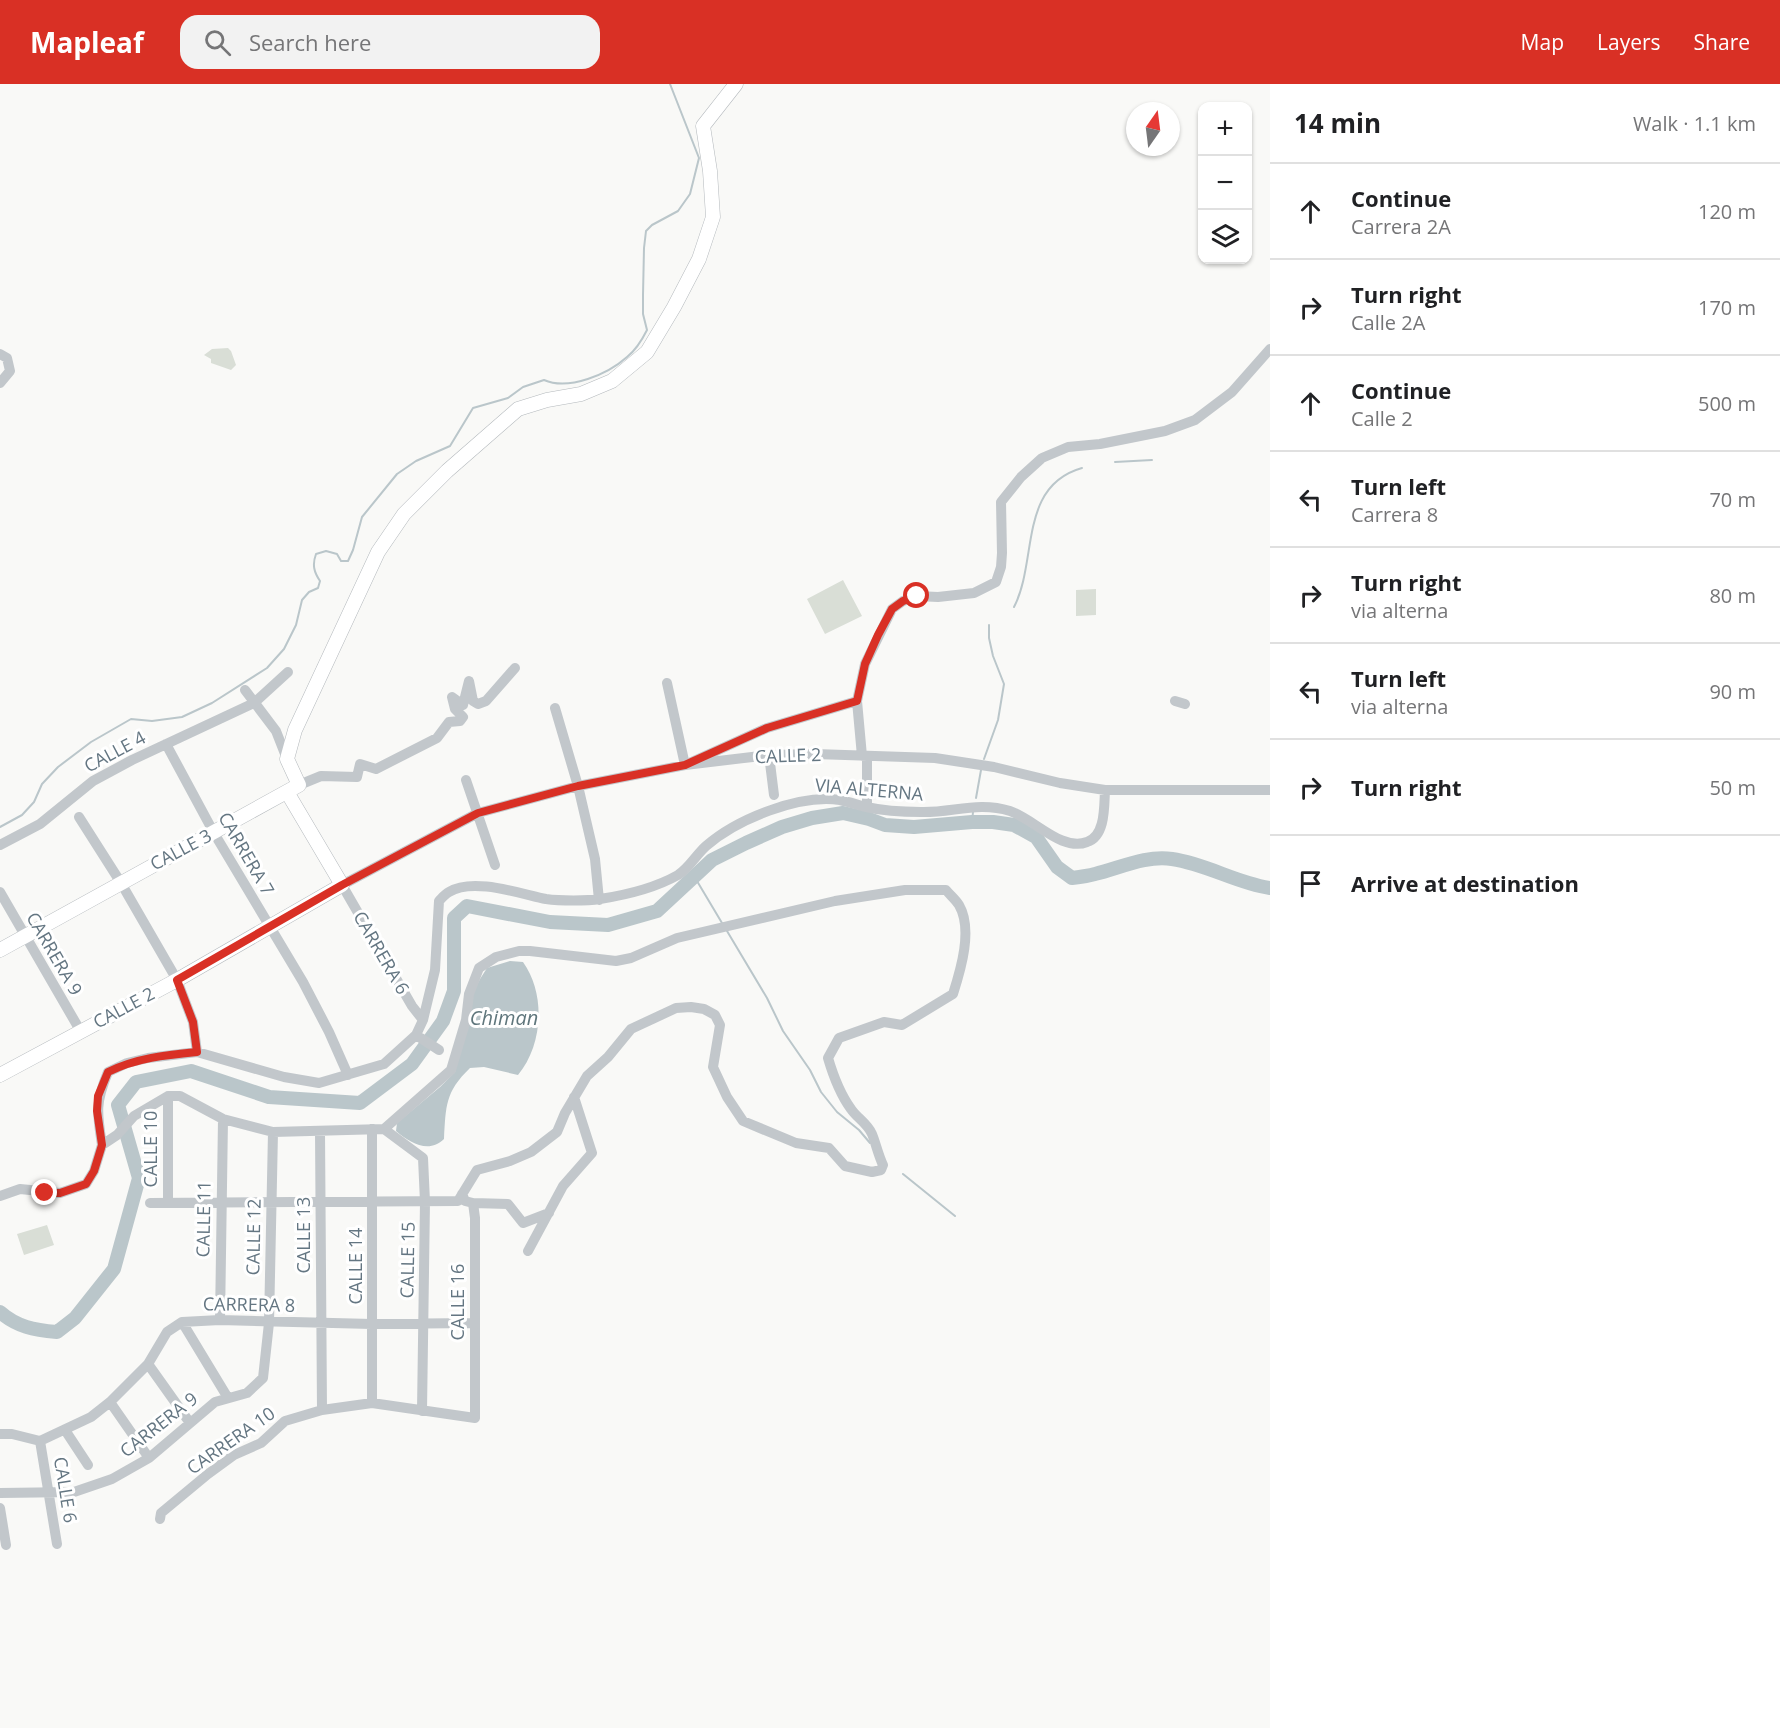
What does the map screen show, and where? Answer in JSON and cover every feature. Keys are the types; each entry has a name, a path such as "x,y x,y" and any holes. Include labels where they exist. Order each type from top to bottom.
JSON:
{"main road":[{"path":"286,759 295,730 378,552 404,514 447,471 518,409 548,400 581,394 612,381 647,352 699,259 713,217 710,171 703,126 736,84"},
{"name":"CARRERA 6","path":"286,759 293,788 342,885"},
{"name":"CALLE 3","path":"0,950 293,788"},
{"name":"CALLE 2","path":"0,1075 177,980 342,885"}],"street":[{"path":"867,807 865,756 857,701 865,664 892,609 903,601 917,596 938,597 974,593 996,582 1001,560 1001,502 1042,458 1068,447 1100,444 1165,431 1195,420 1232,392 1270,349"},
{"path":"0,354 7,358 10,371 0,383"},
{"name":"CALLE 3","path":"293,788 321,776 357,777 360,764 376,769 437,738 448,723 460,721 463,717 455,709 452,697 463,705 469,681 473,701 478,704 486,701 515,668"},
{"name":"CALLE 4","path":"0,844 40,824 93,781 254,703 288,672"},
{"path":"667,683 685,765 767,728 857,701"},
{"name":"CARRERA 6","path":"245,690 276,731 286,759"},
{"path":"555,708 578,786 595,859 599,900"},
{"path":"276,731 286,735 295,730"},
{"name":"CARRERA 7","path":"166,744 214,833 303,982 348,1075"},
{"name":"CALLE 2","path":"342,885 478,813 578,786 685,765 769,755 814,754 935,758 994,767 1060,783 1105,789 1270,790"},
{"path":"769,755 774,795"},
{"path":"466,780 495,865"},
{"name":"VIA ALTERNA","path":"102,1145 97,1106 100,1089 108,1072 127,1063 197,1052 284,1077 319,1083 384,1064 421,1038 435,970 439,901 450,891 472,886 510,889 548,899 599,900 653,887 679,874 706,847 729,829 788,804 807,800 839,800 867,807 922,813 947,812 970,806 987,806 1011,812 1062,841 1074,844 1088,842 1098,835 1103,817 1105,789"},
{"path":"79,817 121,883 177,980 193,1022 197,1052"},
{"name":"CARRERA 6","path":"342,885 412,1006 423,1020"},
{"path":"0,1196 20,1189 60,1193 86,1184 94,1171 102,1145 117,1135 134,1116 168,1096 180,1096 223,1119 273,1132 384,1129 451,1070 466,1020 469,994 479,968 496,957 519,951 530,951 616,961 631,958 677,938 835,901 905,890 946,890 959,906 965,929 965,943 962,968 953,994 902,1025 884,1022 839,1038 828,1058 842,1094 852,1111 865,1122 872,1134 876,1151 883,1165 881,1170 872,1172 845,1166 829,1148 796,1143 743,1121 727,1097 713,1067 720,1025 715,1015 704,1009 675,1008 631,1029 608,1057 588,1076 556,1132 531,1152 510,1161 477,1170 460,1198"},
{"name":"CARRERA 9","path":"0,892 81,1032"},
{"path":"421,1038 439,1050"},
{"name":"CALLE 10","path":"168,1096 168,1202"},
{"path":"528,1251 563,1186 592,1153 574,1098"},
{"name":"CALLE 11","path":"220,1320 223,1119"},
{"name":"CALLE 14","path":"372,1129 372,1403"},
{"name":"CALLE 15","path":"384,1129 423,1158 425,1202 422,1411"},
{"name":"CALLE 12","path":"262,1378 268,1323 273,1132"},
{"name":"CALLE 13","path":"320,1132 322,1410"},
{"path":"150,1203 425,1202 460,1198 473,1203 508,1203 523,1223 549,1213"},
{"name":"CALLE 16","path":"473,1203 475,1218 475,1418"},
{"name":"CARRERA 8","path":"40,1441 91,1417 110,1402 148,1364 167,1332 182,1322 220,1320 268,1323 475,1323"},
{"path":"182,1322 228,1398"},
{"path":"148,1364 190,1423"},
{"name":"CARRERA 9","path":"0,1493 74,1492 112,1479 149,1458 215,1402 247,1393 262,1378"},
{"path":"110,1402 149,1458"},
{"name":"CARRERA 10","path":"160,1520 161,1513 208,1474 234,1455 261,1443 285,1421 322,1410 372,1403 475,1418"},
{"path":"65,1430 88,1465"},
{"path":"0,1434 12,1434 40,1441"},
{"name":"CALLE 6","path":"40,1441 57,1544"},
{"path":"0,1508 6,1545"}],"shaded area":[{"path":"228,348 236,365 231,370 211,363 211,359 204,355 212,349"},
{"path":"843,580 862,616 825,634 807,599"},
{"path":"1096,589 1096,615 1076,616 1076,590"},
{"path":"47,1225 54,1245 24,1255 17,1234"}],"water":[{"name":"Chiman","path":"510,961 523,962 535,989 538,1004 537,1034 526,1063 518,1075 484,1067 470,1068 451,1092 448,1100 444,1139 432,1146 413,1143 396,1131 397,1123 455,1072 473,992 487,968"}],"waterway":[{"path":"0,827 22,815 34,802 42,784 58,767 91,742 131,719 152,721 182,717 212,703 267,668 284,649 296,625 302,600 309,592 318,588 320,581 314,565 316,554 326,551 337,554 341,561 348,561 362,517 397,474 416,461 450,446 473,408 508,398 523,387 544,380 565,383 588,379 610,369 633,351 647,330 643,314 646,231 652,225 678,211 690,194 699,158 670,84"},
{"path":"1115,462 1152,460"},
{"path":"1014,607 1021,589 1039,508 1048,491 1062,477 1082,468"},
{"path":"984,759 998,720 1004,684 993,656 989,625"},
{"path":"976,798 981,770"},
{"path":"972,822 973,812"},
{"path":"0,1312 26,1327 57,1332 75,1318 114,1269 139,1178 118,1105 136,1082 191,1071 269,1097 360,1103 412,1064 443,1021 454,991 454,918 467,906 550,922 608,925 657,911 712,860 746,843 782,827 812,818 843,813 885,825 914,827 972,822 1014,825 1036,837 1057,867 1072,878 1092,875 1143,860 1162,858 1185,861 1257,886 1270,888"},
{"path":"694,876 722,923"},
{"path":"727,931 767,998 783,1031 810,1070 821,1092 837,1112 859,1130 870,1143"},
{"path":"903,1174 955,1216"}],"route":[{"path":"45,1193 60,1193 86,1184 94,1171 102,1145 97,1117 98,1096 108,1072 127,1063 148,1058 197,1052 193,1022 177,980 342,885 478,813 578,786 685,765 767,728 857,701 865,664 892,609 903,601 917,596"}]}
